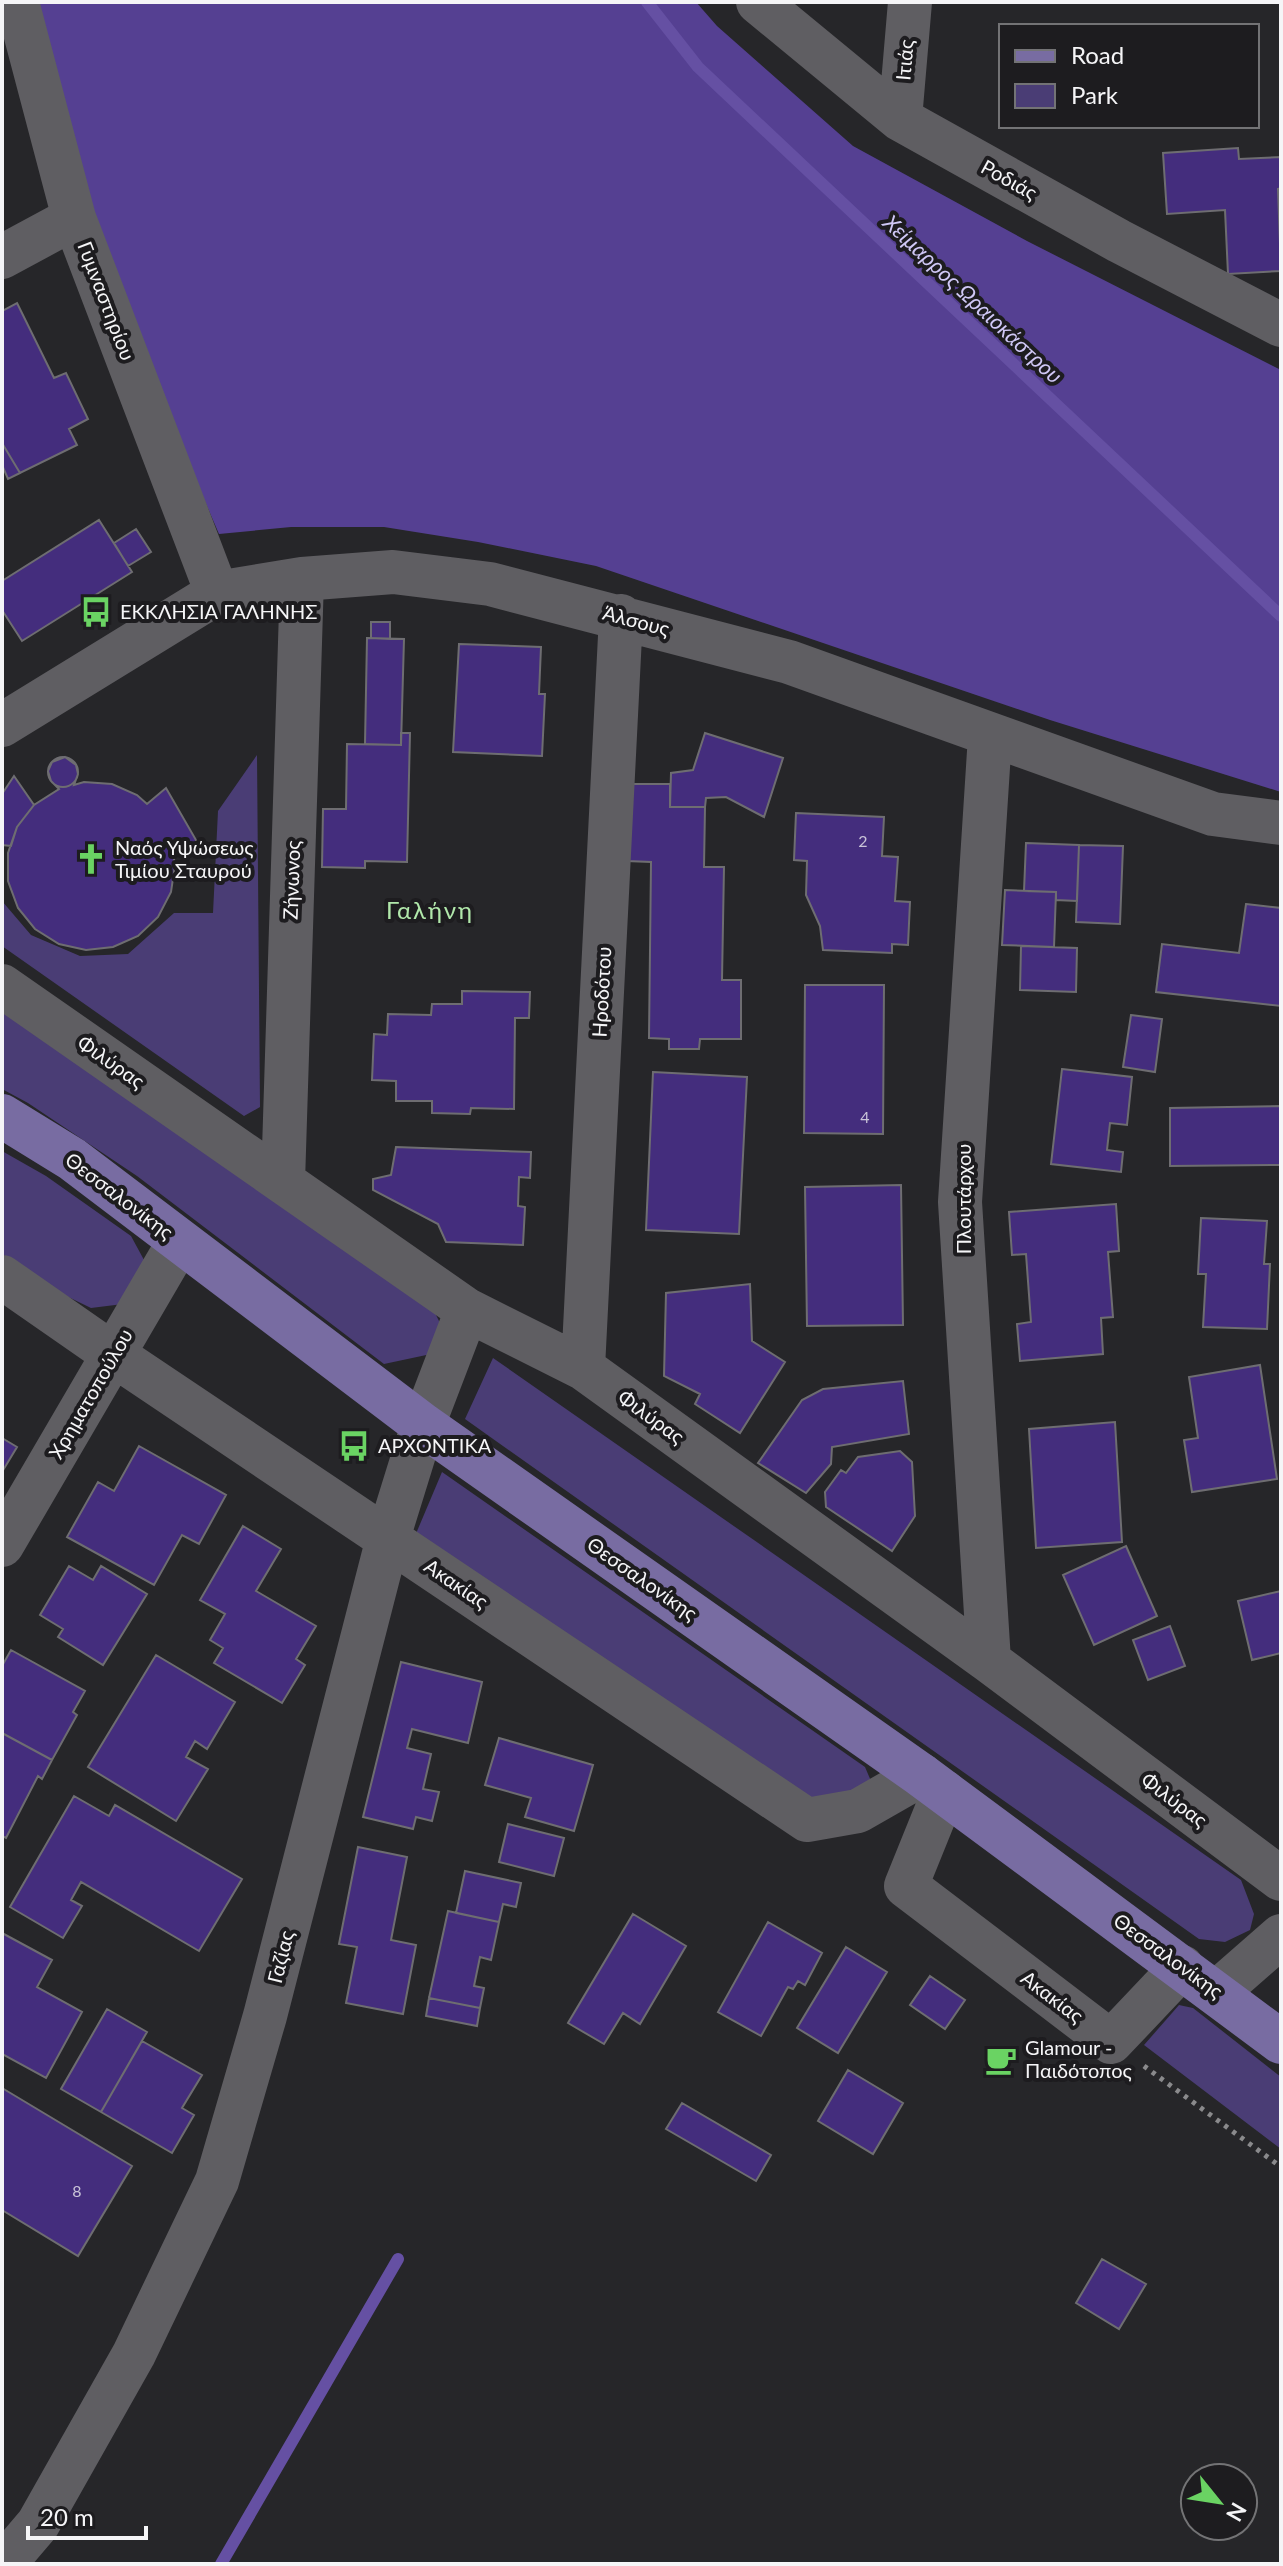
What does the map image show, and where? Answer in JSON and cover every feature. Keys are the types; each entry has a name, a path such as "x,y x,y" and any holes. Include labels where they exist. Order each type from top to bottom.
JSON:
{"main road":[{"name":"Θεσσαλονίκης","path":"2,1116 72,1159 423,1425 932,1783 1281,2042"}],"street":[{"name":"Γυμναστηρίου","path":"17,2 74,218 217,593"},
{"name":"Ροδιάς","path":"758,2 900,119 1119,241 1281,325"},
{"name":"Ιτιάς","path":"900,119 910,2"},
{"path":"2,257 74,218"},
{"name":"Άλσους","path":"2,725 217,593 302,579 407,573 490,584 789,662 1213,814 1281,823"},
{"name":"Ζήνωνος","path":"283,1182 302,579"},
{"name":"Ηροδότου","path":"583,1368 621,616"},
{"name":"Πλουτάρχου","path":"989,1661 960,1202 990,736"},
{"name":"Φιλύρας","path":"2,986 467,1310 583,1368 989,1661 1281,1879"},
{"name":"Χρηματοπούλου","path":"2,1545 179,1242"},
{"name":"Ακακίας","path":"2,1277 807,1820 858,1811 884,1798 932,1783"},
{"name":"Γαζίας","path":"4,2564 38,2524 134,2354 217,2181 265,2016 388,1538 423,1425 467,1310"},
{"name":"Ακακίας","path":"932,1783 906,1886 1111,2042"},
{"path":"1217,1992 1281,1936"},
{"path":"1111,2042 1182,1967"}],"path":[{"path":"1111,2042 1281,2167"}],"green space":[{"path":"257,755 260,1107 244,1116 2,946 2,901 31,935 80,956 128,954 174,913 213,913 218,811"},
{"path":"2,1009 431,1305 441,1325 431,1354 384,1364 137,1176 2,1089"},
{"path":"2,1151 46,1176 131,1236 150,1271 123,1304 91,1308 56,1291 2,1254"},
{"path":"493,1358 1241,1880 1254,1914 1250,1930 1225,1942 1199,1939 465,1419"},
{"path":"442,1472 865,1767 871,1781 865,1791 802,1803 415,1536"},
{"path":"1179,2005 1193,2008 1281,2077 1281,2149 1144,2045"}],"shaded area":[{"path":"2,2 696,2 717,26 853,146 1027,241 1281,370 1281,792 1050,720 596,566 384,527 291,527 219,534 2,30"}],"building":[{"path":"1238,148 1239,159 1281,157 1281,188 1278,189 1281,271 1228,274 1225,210 1167,214 1163,153"},
{"path":"17,303 54,378 66,373 88,419 69,429 77,445 20,473 2,443 2,311"},
{"path":"2,443 20,473 8,479 2,465"},
{"path":"99,520 132,572 22,641 2,610 2,581"},
{"path":"136,529 151,552 128,566 114,543"},
{"path":"371,622 390,622 390,639 371,638"},
{"path":"367,638 404,639 401,745 365,744"},
{"path":"459,644 541,647 539,694 545,694 542,756 453,752"},
{"path":"401,733 410,733 407,862 365,861 365,868 322,867 323,809 346,809 347,744 401,745"},
{"path":"705,733 783,758 764,817 726,797 706,798 705,807 670,807 671,773 693,770"},
{"path":"63,757 74,761 78,772 74,783 63,787 52,783 48,772 52,761"},
{"name":"Ναός Υψώσεως Τιμίου Σταυρού","path":"65,757 76,765 78,774 74,785 84,782 112,784 137,795 147,804 166,788 200,847 173,853 175,865 171,892 158,917 138,936 113,947 86,950 59,944 35,929 18,908 8,881 8,853 17,827 34,805 59,789 51,781 48,771 52,762"},
{"path":"14,776 34,805 17,827 11,846 2,845 2,794"},
{"path":"628,784 670,784 670,807 705,807 704,867 724,867 722,980 741,980 741,1039 700,1039 699,1049 669,1049 669,1039 649,1038 651,862 627,861"},
{"path":"796,813 884,817 882,856 898,857 895,901 910,902 908,945 892,944 892,953 823,950 820,926 806,895 807,861 794,860"},
{"path":"1026,843 1079,845 1077,901 1056,900 1056,892 1024,891"},
{"path":"1079,845 1123,846 1120,924 1076,922"},
{"path":"1005,890 1056,892 1054,947 1002,945"},
{"path":"1246,904 1281,908 1281,1006 1156,992 1162,944 1239,953"},
{"path":"1021,946 1077,948 1076,992 1020,990"},
{"path":"805,985 884,985 883,1134 804,1133"},
{"path":"462,991 530,992 529,1018 515,1018 514,1109 471,1108 470,1114 432,1113 432,1101 396,1101 396,1081 372,1080 374,1034 387,1035 388,1014 431,1015 432,1004 462,1004"},
{"path":"1131,1015 1162,1019 1155,1072 1123,1067"},
{"path":"1062,1069 1132,1077 1127,1125 1110,1123 1107,1150 1123,1152 1121,1172 1051,1164"},
{"path":"653,1072 747,1077 739,1234 646,1230"},
{"path":"1281,1106 1281,1165 1170,1166 1170,1108"},
{"path":"396,1147 531,1152 530,1178 519,1177 518,1206 525,1207 523,1245 446,1242 438,1224 373,1190 373,1179 391,1175"},
{"path":"901,1185 903,1325 807,1326 805,1187"},
{"path":"1116,1204 1119,1251 1108,1252 1113,1317 1101,1318 1103,1354 1020,1361 1017,1324 1031,1322 1026,1254 1012,1255 1009,1212"},
{"path":"1201,1218 1267,1221 1264,1264 1270,1264 1267,1329 1203,1327 1206,1274 1198,1274"},
{"path":"750,1284 752,1341 785,1362 740,1433 695,1404 700,1394 664,1376 666,1293"},
{"path":"1260,1365 1277,1479 1192,1492 1184,1440 1198,1438 1189,1377"},
{"path":"903,1381 909,1434 832,1447 831,1464 806,1493 758,1463 802,1400 823,1389"},
{"path":"1115,1422 1122,1542 1036,1548 1029,1429"},
{"path":"2,1438 17,1447 2,1472"},
{"path":"139,1446 226,1495 199,1544 182,1535 154,1585 67,1537 98,1482 114,1491"},
{"path":"900,1451 912,1462 915,1516 892,1551 826,1507 825,1492 841,1470 846,1473 858,1457"},
{"path":"243,1526 281,1549 256,1591 316,1626 296,1659 305,1665 282,1703 214,1663 223,1648 210,1640 225,1614 200,1600"},
{"path":"1126,1546 1157,1616 1094,1645 1063,1575"},
{"path":"69,1566 93,1580 101,1566 147,1594 103,1665 58,1637 63,1629 40,1615"},
{"path":"1281,1591 1281,1653 1252,1660 1238,1601"},
{"path":"1170,1626 1185,1666 1148,1680 1133,1640"},
{"path":"11,1650 85,1691 73,1712 77,1715 52,1760 2,1733 2,1666"},
{"path":"156,1655 235,1702 207,1749 195,1741 186,1757 208,1769 176,1821 88,1767"},
{"path":"401,1662 482,1682 468,1743 412,1729 407,1748 431,1754 423,1789 439,1792 432,1821 416,1817 413,1829 363,1817"},
{"path":"2,1733 52,1760 42,1779 38,1776 6,1838 2,1836"},
{"path":"499,1738 593,1765 574,1831 525,1817 531,1798 485,1785"},
{"path":"74,1796 109,1816 115,1805 242,1879 199,1951 81,1882 71,1900 82,1906 63,1938 10,1907"},
{"path":"508,1824 564,1838 554,1876 499,1862"},
{"path":"358,1847 407,1857 391,1940 416,1945 403,2014 346,2003 357,1947 339,1944"},
{"path":"465,1871 521,1883 516,1907 503,1904 499,1922 456,1913"},
{"path":"448,1911 499,1922 491,1960 480,1957 474,1986 484,1988 480,2008 429,1998"},
{"path":"633,1914 686,1946 640,2024 623,2013 604,2044 568,2023"},
{"path":"768,1922 822,1953 805,1985 798,1981 793,1989 788,1987 761,2036 718,2012"},
{"path":"2,1933 52,1960 37,1987 82,2012 46,2078 2,2054"},
{"path":"846,1947 887,1972 838,2053 797,2028"},
{"path":"930,1976 965,2000 945,2029 910,2005"},
{"path":"429,1998 480,2008 477,2026 426,2016"},
{"path":"107,2009 147,2032 101,2112 61,2089"},
{"path":"142,2041 202,2075 182,2108 194,2115 172,2153 101,2112"},
{"path":"848,2070 903,2103 873,2154 818,2121"},
{"path":"2,2088 132,2166 78,2256 2,2210"},
{"path":"682,2103 771,2155 756,2181 666,2129"},
{"path":"1102,2259 1146,2284 1119,2329 1076,2303"}],"waterway":[{"name":"Χείμαρρος Ωραιοκάστρου","path":"647,2 698,67 1281,616"},
{"path":"221,2564 398,2259"}],"place":[{"name":"ΕΚΚΛΗΣΙΑ ΓΑΛΗΝΗΣ","path":"96,612"},
{"name":"Ναός Υψώσεως Τιμίου Σταυρού","path":"91,859"},
{"name":"ΑΡΧΟΝΤΙΚΑ","path":"354,1446"},
{"name":"Glamour - Παιδότοπος","path":"1001,2060"}],"district":[{"name":"Γαλήνη","path":"430,911"}]}
